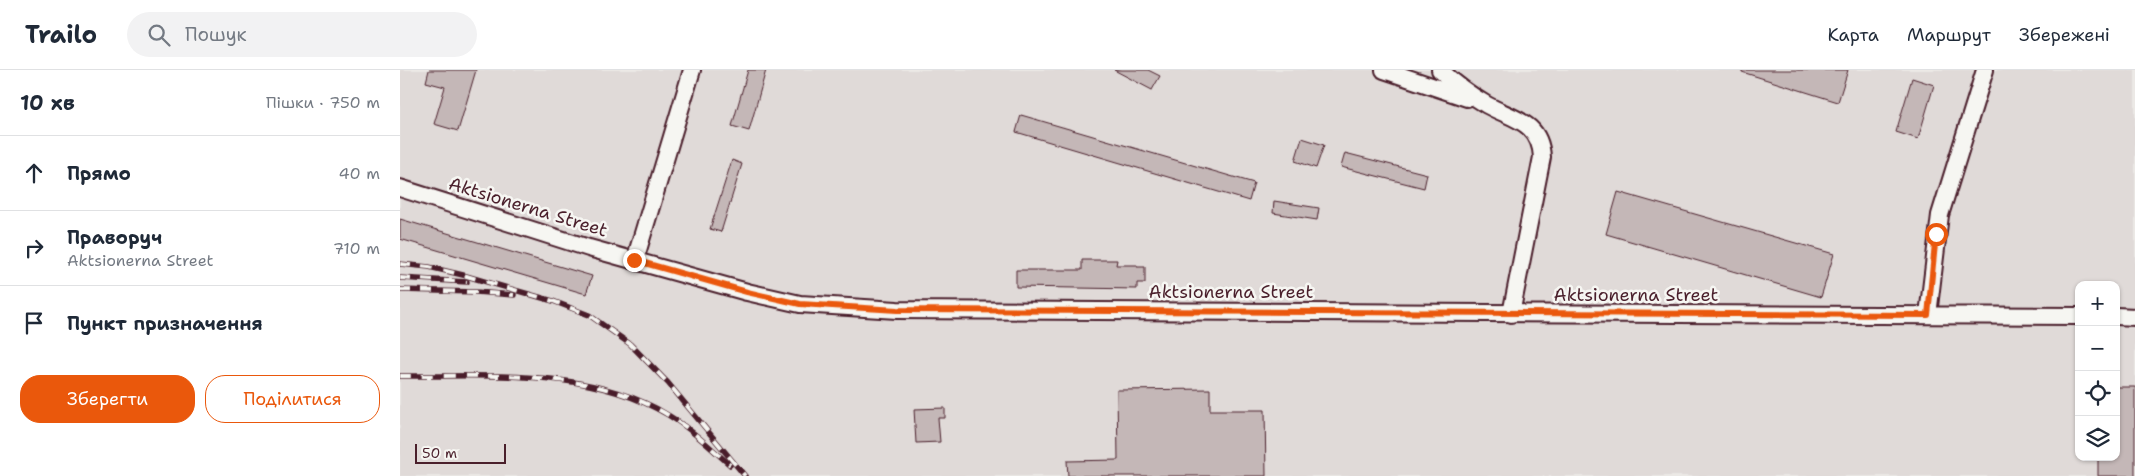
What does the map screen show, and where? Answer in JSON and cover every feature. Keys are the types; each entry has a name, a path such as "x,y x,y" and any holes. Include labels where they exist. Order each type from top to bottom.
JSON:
{"street":[{"path":"634,260 692,70"},
{"path":"1384,70 1487,105 1521,120 1538,137 1542,148 1542,157 1511,314"},
{"path":"1440,70 1458,86 1487,105"},
{"path":"1928,315 1940,215 1985,70"},
{"name":"Aktsionerna Street","path":"400,188 589,248 747,292 800,304 897,310 2075,316"},
{"path":"2120,316 2135,317"}],"shaded area":[{"path":"400,70 2135,70 2135,476 400,476"}],"building":[{"path":"429,70 476,70 458,131 434,124 445,87 426,82"},
{"path":"748,70 766,70 749,131 732,126"},
{"path":"1114,70 1148,70 1160,76 1152,90"},
{"path":"1742,70 1848,70 1838,102 1742,72"},
{"path":"1912,78 1934,85 1918,139 1896,132"},
{"path":"1021,115 1254,183 1249,201 1016,132"},
{"path":"1302,138 1324,145 1316,168 1295,161"},
{"path":"1345,153 1427,174 1424,188 1341,167"},
{"path":"732,160 742,164 721,232 710,229"},
{"path":"1618,192 1834,254 1821,297 1606,234"},
{"path":"1274,201 1319,208 1317,220 1273,213"},
{"path":"400,219 592,276 586,294 400,239"},
{"path":"1082,260 1117,260 1116,265 1145,267 1145,283 1137,283 1137,289 1016,287 1016,270 1082,270"},
{"path":"2120,387 2135,387 2135,476 2098,476 2098,461 2120,461"},
{"path":"1210,389 1210,410 1265,410 1266,476 1068,476 1067,461 1118,460 1117,390"},
{"path":"945,408 945,418 938,418 940,442 916,443 914,409"}],"railway":[{"path":"400,264 429,267 463,275 553,301 589,315 630,344 668,383 745,476"},
{"path":"400,278 467,282"},
{"path":"400,290 514,295"},
{"path":"400,376 503,376 537,378 572,382 605,389 637,400 668,415 692,432 730,465"}],"route":[{"path":"634,260 747,292 800,304 897,310 1928,315 1936,234"}]}
